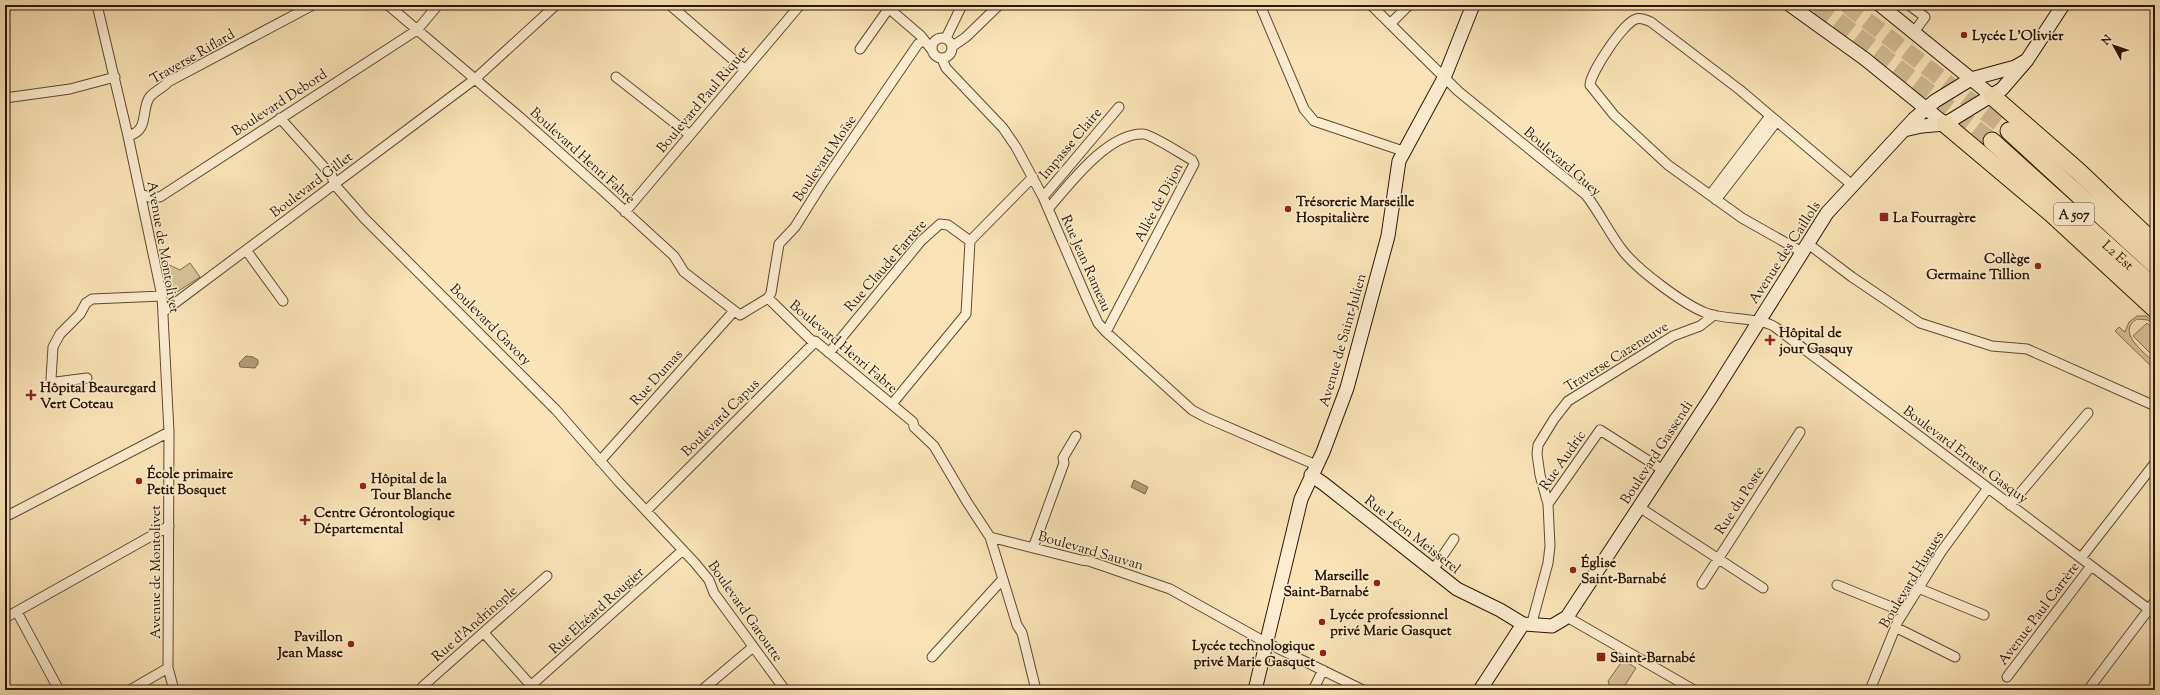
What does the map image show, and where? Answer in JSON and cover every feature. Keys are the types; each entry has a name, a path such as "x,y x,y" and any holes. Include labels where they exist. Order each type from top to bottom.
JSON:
{"highway":[{"path":"1992,96 2078,171 2155,244"},
{"path":"1946,124 2026,191 2155,309"},
{"name":"L2 Est","path":"2008,131 2155,265"},
{"name":"L2 Est","path":"1992,141 2155,288"}],"street":[{"name":"Avenue de Montolivet","path":"97,5 115,77 162,296 170,432 168,668 174,690"},
{"name":"Traverse Riflard","path":"128,136 136,135 144,124 148,100 168,82 313,5"},
{"name":"Boulevard Henri Fabre","path":"388,5 476,79 674,256 684,272 734,311"},
{"name":"Boulevard Debord","path":"145,213 158,198 417,30 438,5"},
{"name":"Boulevard Gillet","path":"163,312 476,79 556,5"},
{"path":"670,5 745,70"},
{"name":"Boulevard Paul Riquet","path":"625,212 800,5"},
{"path":"946,38 962,5"},
{"path":"860,49 887,6 921,36 923,41 937,57 942,59 950,55 953,46 966,37 999,5"},
{"path":"1260,5 1304,110 1314,121 1403,151"},
{"name":"Boulevard Guey","path":"1372,5 1444,78 1586,195 1599,211 1624,251 1650,276 1697,309 1714,315 1758,322"},
{"path":"1390,24 1409,5"},
{"name":"Avenue de Saint-Julien","path":"1254,690 1301,500 1335,422 1348,382 1388,236 1399,160 1444,78 1473,5"},
{"path":"1790,5 1865,59 1946,124"},
{"path":"1880,5 1992,96"},
{"path":"1909,5 1925,17 1914,32"},
{"name":"Avenue des Caillols","path":"1904,130 1922,126 1946,124 2002,89 2026,60 2063,5"},
{"path":"1852,185 1774,118 1643,18 1636,19 1629,24 1616,40 1591,79 1590,85 1596,94 1645,146 1668,165 1742,218 1805,248 1920,323 1992,346 2027,349 2134,395 2155,406"},
{"path":"946,38 953,46"},
{"path":"932,50 936,40 946,38"},
{"name":"Boulevard Moïse","path":"768,298 771,293 779,244 795,227 826,177 918,44 923,41"},
{"name":"Rue Jean Rameau","path":"942,59 946,68 1003,128 1016,147 1043,197 1098,322 1106,332 1192,410 1313,470"},
{"name":"Avenue des Caillols","path":"1758,322 1827,212 1925,108 1972,79 2015,67 2026,60"},
{"path":"5,98 70,89 115,77"},
{"path":"616,77 690,135"},
{"name":"Impasse Claire","path":"1043,197 1119,107"},
{"name":"Boulevard Gavoty","path":"280,118 332,176 334,184 364,218 536,388 600,461 683,550"},
{"path":"1713,198 1774,118"},
{"name":"Allée de Dijon","path":"1048,209 1097,155 1108,147 1130,137 1145,134 1192,160 1194,164 1106,332"},
{"path":"892,404 966,314 970,241 1033,177"},
{"path":"141,194 158,198"},
{"name":"Rue Claude Farrère","path":"829,353 921,241 940,224 948,225 970,241"},
{"path":"246,250 283,301"},
{"path":"87,378 56,382 51,379 53,347 60,334 80,314 86,303 92,300 162,296"},
{"path":"734,311 740,315 768,298"},
{"name":"Boulevard Henri Fabre","path":"768,298 814,343 816,341 892,404 912,422 914,427 934,446 967,502 990,537 1002,580 1017,625 1022,633 1036,690"},
{"name":"Rue Dumas","path":"600,461 734,311"},
{"name":"Traverse Cazeneuve","path":"1548,504 1540,475 1537,454 1538,445 1554,419 1568,401 1672,336 1700,326 1714,315"},
{"name":"Boulevard Gassendi","path":"1567,617 1712,396 1758,322"},
{"name":"Boulevard Ernest Gasquy","path":"1758,322 1772,325 1778,329 2152,612"},
{"name":"Boulevard Capus","path":"646,511 814,343"},
{"path":"2010,505 2088,413"},
{"name":"Rue Audric","path":"1527,625 1548,563 1550,546 1548,504 1600,430 1663,470"},
{"path":"5,517 170,432"},
{"name":"Rue du Poste","path":"1702,584 1800,432"},
{"path":"1033,548 1064,463 1063,458 1076,436"},
{"path":"2081,558 2155,463"},
{"name":"Rue Léon Meisserel","path":"1313,470 1324,484 1457,589 1527,625"},
{"name":"Boulevard Hugues","path":"1870,690 1896,627 1918,588 1941,552 1988,488"},
{"path":"1639,507 1763,588"},
{"path":"5,618 169,526"},
{"name":"Boulevard Sauvan","path":"990,537 1089,561 1156,584 1202,606 1265,642 1363,690"},
{"path":"1433,570 1454,539"},
{"name":"Boulevard Garoutte","path":"683,550 709,580 714,594 785,690"},
{"name":"Rue Elzéard Rougier","path":"531,689 683,550"},
{"name":"Avenue Paul Carrère","path":"2007,677 2091,566"},
{"name":"Rue d'Andrinople","path":"424,690 422,687 547,576"},
{"path":"932,657 1002,580"},
{"path":"1837,585 1904,612"},
{"path":"1918,588 1984,615"},
{"path":"2088,690 2152,612 2155,601"},
{"path":"17,612 59,690"},
{"path":"1480,690 1527,625 1552,626 1567,617 1694,690"},
{"path":"1896,627 1955,657"},
{"path":"484,632 531,689"},
{"path":"702,690 753,647"},
{"path":"130,690 168,668"},
{"path":"1313,690 1323,670"}],"shaded area":[{"path":"165,263 180,270 190,263 200,277 177,292 169,287"},
{"path":"2137,316 2146,316 2155,323 2155,327 2148,320 2137,319 2131,324 2129,330 2130,336 2134,342 2155,363 2155,370 2115,331 2119,327 2125,332 2129,322"},
{"path":"2147,323 2155,331 2155,358 2133,336"},
{"path":"246,356 253,357 258,360 258,364 255,368 240,367 239,363"},
{"path":"1134,480 1148,487 1145,494 1131,487"},
{"path":"1623,660 1636,668 1622,690 1611,690 1608,681"}],"tunnel":[{"path":"1818,5 1992,141"},
{"path":"1847,5 2009,131"}],"place":[{"name":"Lycée L'Olivier","path":"1964,35"},
{"name":"Trésorerie Marseille Hospitalière","path":"1288,209"},
{"name":"La Fourragère","path":"1884,217"},
{"name":"Collège Germaine Tillion","path":"2038,266"},
{"name":"Hôpital de jour Gasquy","path":"1770,340"},
{"name":"Hôpital Beauregard Vert Coteau","path":"31,395"},
{"name":"École primaire Petit Bosquet","path":"139,481"},
{"name":"Hôpital de la Tour Blanche","path":"363,486"},
{"name":"Centre Gérontologique Départemental","path":"305,520"},
{"name":"Église Saint-Barnabé","path":"1573,570"},
{"name":"Marseille Saint-Barnabé","path":"1377,583"},
{"name":"Lycée professionnel privé Marie Gasquet","path":"1322,622"},
{"name":"Pavillon Jean Masse","path":"351,644"},
{"name":"Lycée technologique privé Marie Gasquet","path":"1323,653"},
{"name":"Saint-Barnabé","path":"1601,657"}]}
